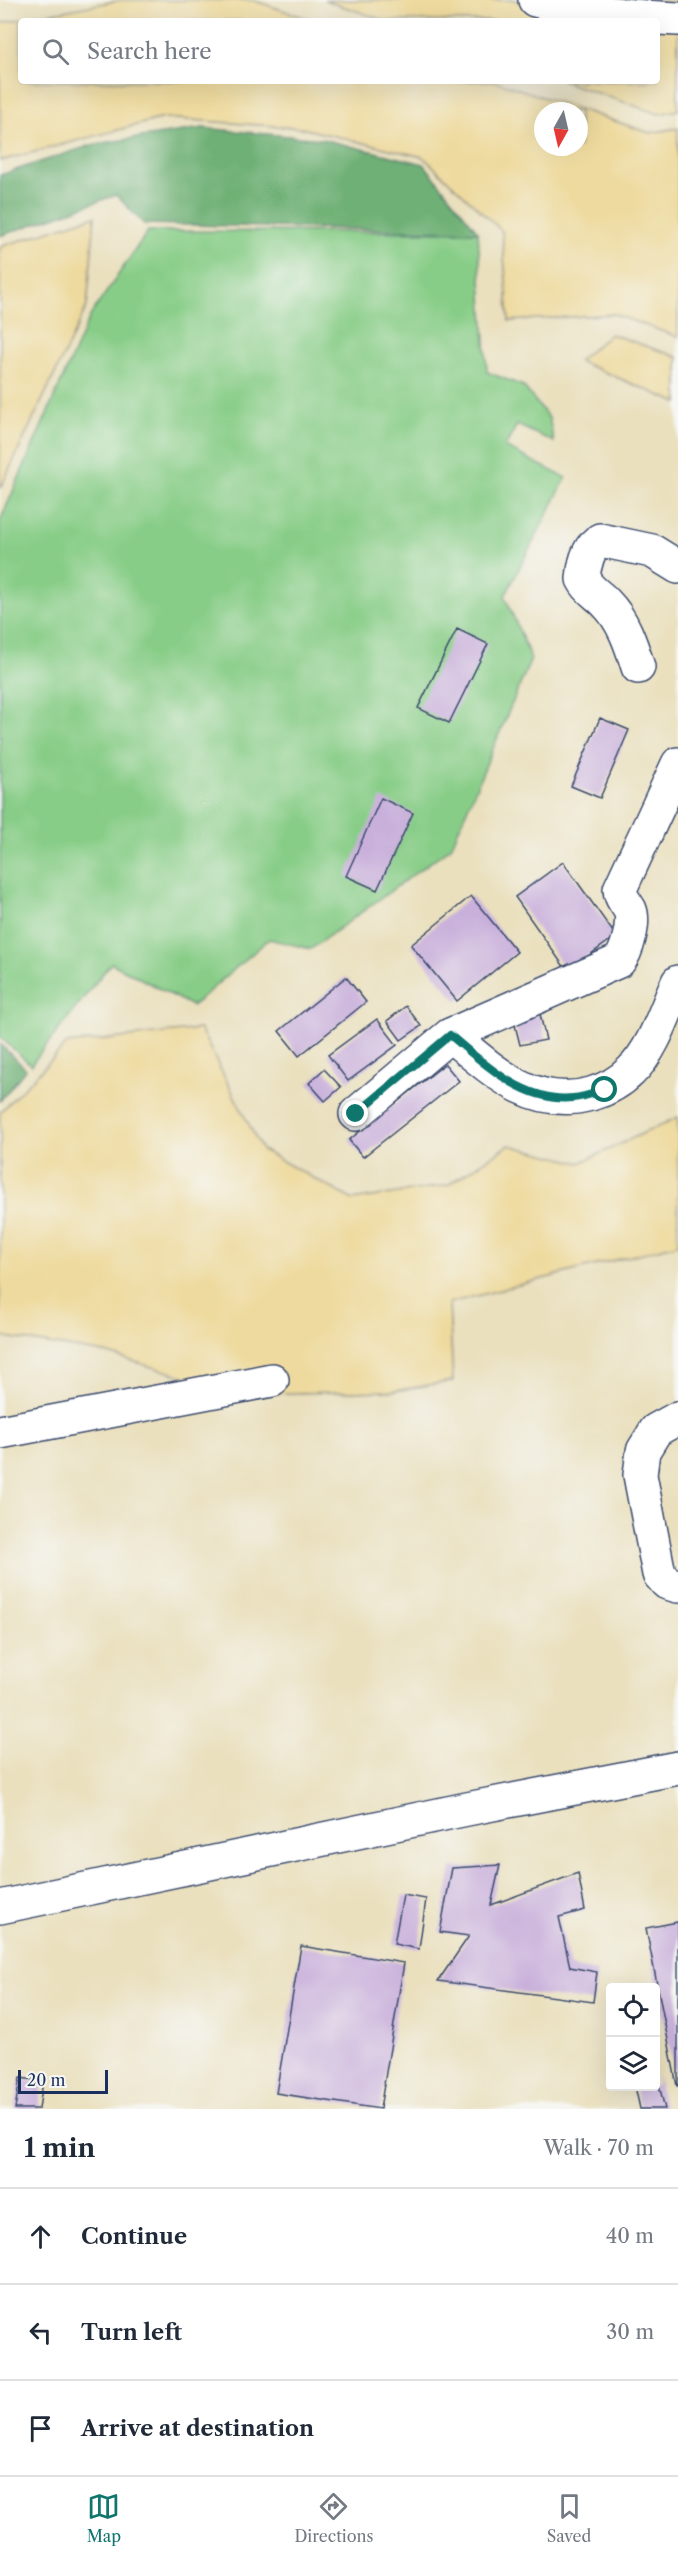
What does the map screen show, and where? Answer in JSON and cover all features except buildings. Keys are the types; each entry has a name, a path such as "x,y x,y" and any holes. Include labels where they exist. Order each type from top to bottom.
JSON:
{"street":[{"path":"536,0 572,9 615,15 678,19"},
{"path":"638,667 621,622 606,603 588,589 583,579 591,550 600,540 652,551 678,567"},
{"path":"356,1114 450,1035 612,966 624,955 632,915 620,894 620,889 678,764"},
{"path":"450,1035 490,1068 525,1090 549,1098 574,1098 605,1090 631,1071 650,1044 678,982"},
{"path":"0,1432 272,1380"},
{"path":"678,1418 656,1430 643,1451 640,1475 659,1574 667,1582 678,1586"},
{"path":"0,1907 467,1809 678,1768"}],"green space":[{"path":"203,128 322,139 424,164 478,232 144,224 116,195 0,236 0,175 95,144"},
{"path":"148,231 478,232 487,372 523,386 549,418 554,442 517,425 505,447 566,478 505,596 531,659 451,847 311,949 269,939 192,1006 111,963 31,1065 0,1037 0,521 90,316"},
{"path":"0,1044 26,1069 0,1101"}],"sand":[{"path":"121,0 252,0 306,18 26,18"},
{"path":"324,0 678,0 678,110 659,114 571,84 660,84 660,18 377,18"},
{"path":"18,20 18,84 504,84 558,102 534,102 534,156 588,156 588,112 650,133 678,128 678,337 614,314 509,321 502,231 423,157 301,128 163,118 0,161 0,23"},
{"path":"95,216 87,306 0,489 0,247"},
{"path":"611,334 678,357 678,403 578,361"},
{"path":"200,1029 262,1150 353,1200 448,1185 509,1145 580,1163 678,1117 678,1244 449,1303 453,1381 394,1391 243,1394 105,1353 0,1336 0,1112 67,1044"}],"route":[{"path":"356,1114 450,1035 490,1068 525,1090 549,1098 574,1098 605,1090"}]}
